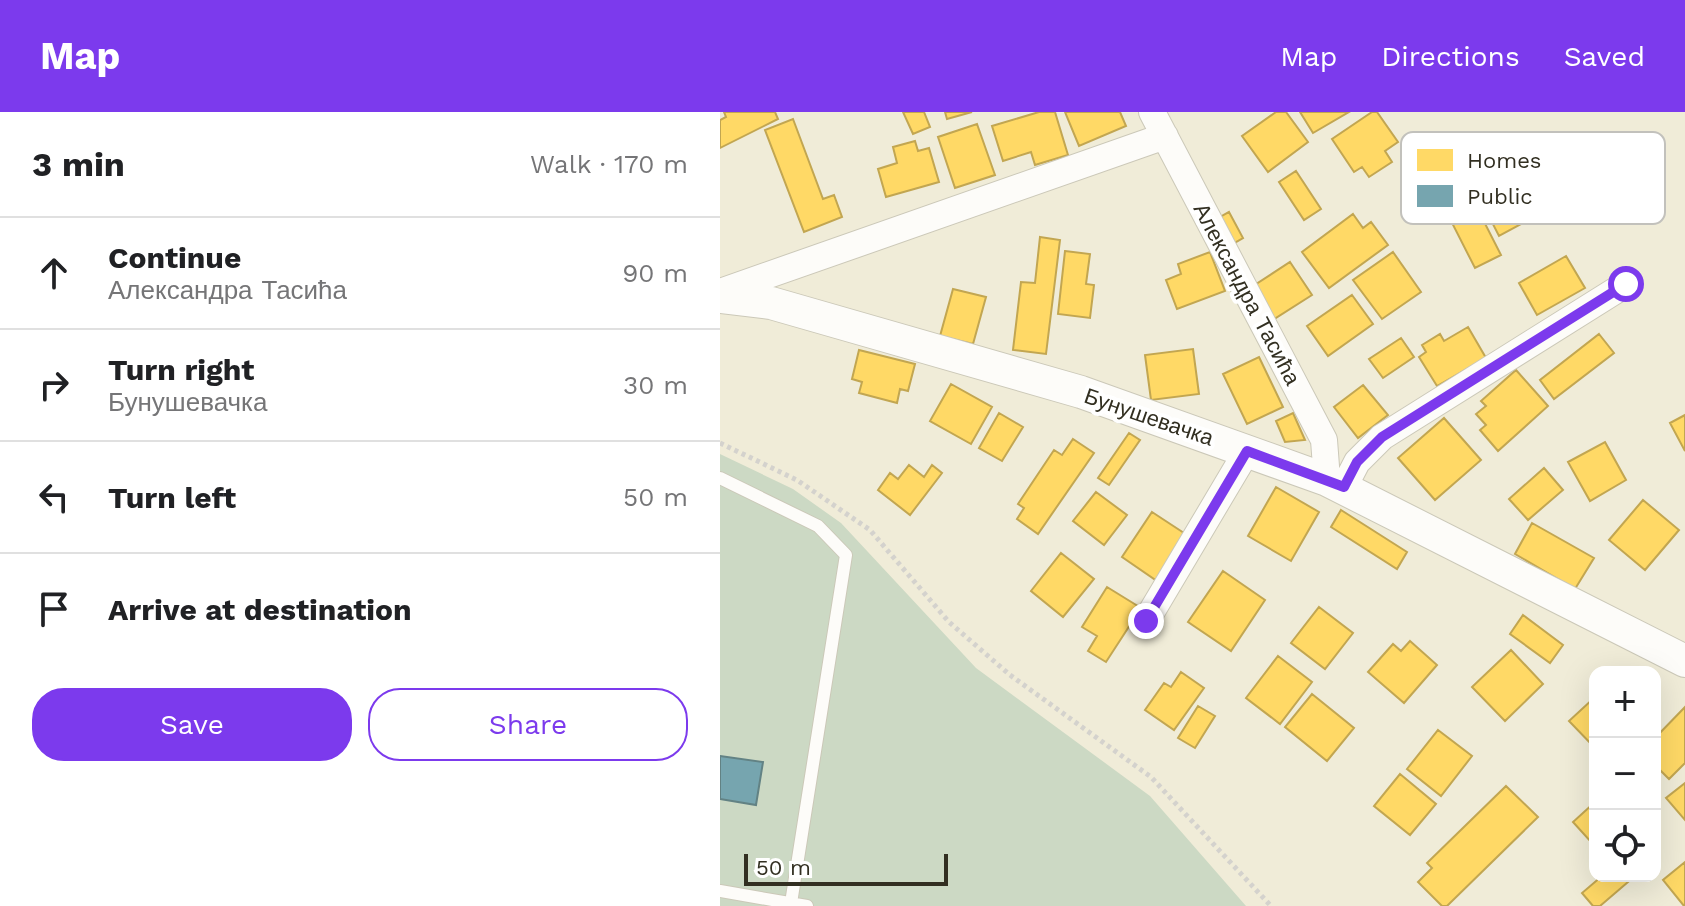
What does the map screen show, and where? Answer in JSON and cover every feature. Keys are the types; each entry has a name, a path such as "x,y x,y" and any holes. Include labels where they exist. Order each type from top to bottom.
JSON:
{"street":[{"name":"Александра Тасића","path":"1152,112 1324,440 1336,483"},
{"path":"720,294 1165,136"},
{"path":"1336,483 1382,437 1626,284"},
{"name":"Бунушевачка","path":"720,294 771,303 1081,392 1336,483 1685,661"},
{"path":"1146,621 1247,451"}],"lane":[{"path":"720,478 818,526 846,555 791,903"},
{"path":"720,891 807,906"}],"path":[{"path":"720,443 797,480 870,530 949,622 1010,675 1151,777 1271,906"}],"green space":[{"path":"720,454 793,489 841,523 976,668 1150,796 1246,906 720,906"}],"building: Homes":[{"path":"724,112 775,112 778,119 720,148 720,120 726,117"},
{"path":"903,112 924,112 930,127 913,134"},
{"path":"945,112 972,112 947,119"},
{"path":"1039,112 1055,112 1068,155 1035,165 1031,152 1003,161 992,126"},
{"path":"1065,112 1120,112 1126,126 1079,146"},
{"path":"1276,112 1286,112 1308,142 1268,172 1242,136"},
{"path":"1300,112 1349,112 1313,133"},
{"path":"1372,112 1377,112 1398,142 1385,151 1392,162 1369,177 1362,167 1354,172 1332,139"},
{"path":"793,119 823,199 834,195 842,217 804,232 765,130"},
{"path":"977,124 995,175 955,188 938,137"},
{"path":"915,141 918,151 929,148 939,182 886,197 878,169 897,163 893,147"},
{"path":"1296,171 1321,209 1304,220 1279,182"},
{"path":"1229,212 1243,238 1229,246 1215,220"},
{"path":"1353,214 1363,228 1371,222 1388,245 1329,288 1302,252"},
{"path":"1453,224 1485,224 1501,255 1475,268"},
{"path":"1493,224 1521,224 1499,236"},
{"path":"1040,237 1060,240 1046,354 1013,350 1021,282 1035,283"},
{"path":"1065,251 1090,254 1086,284 1094,285 1090,318 1058,314"},
{"path":"1210,252 1225,291 1177,309 1166,280 1181,274 1178,264"},
{"path":"1393,252 1421,292 1382,319 1353,280"},
{"path":"1566,256 1585,288 1537,315 1519,283"},
{"path":"1290,262 1312,295 1271,321 1250,288"},
{"path":"953,289 986,297 973,344 940,336"},
{"path":"1352,295 1373,324 1328,356 1307,326"},
{"path":"1468,327 1486,358 1437,386 1419,357 1426,352 1422,345 1440,334 1444,341"},
{"path":"1599,334 1614,353 1554,399 1540,380"},
{"path":"1401,338 1414,357 1383,378 1369,359"},
{"path":"1193,349 1199,394 1151,400 1145,355"},
{"path":"859,350 915,364 908,391 900,389 897,403 859,393 862,382 852,379"},
{"path":"1259,357 1283,407 1247,424 1223,374"},
{"path":"1516,370 1548,406 1498,451 1480,430 1486,425 1476,414 1486,406 1481,401"},
{"path":"951,384 992,407 971,444 930,421"},
{"path":"1363,385 1388,415 1358,438 1334,407"},
{"path":"999,413 1023,427 1002,461 979,448"},
{"path":"1293,413 1305,440 1285,442 1276,421"},
{"path":"1685,415 1685,451 1670,423"},
{"path":"1444,418 1481,460 1435,500 1398,458"},
{"path":"1129,433 1140,440 1109,485 1098,478"},
{"path":"1073,439 1094,453 1038,534 1017,519 1024,508 1018,504 1054,450 1062,455"},
{"path":"1605,442 1626,480 1590,501 1568,462"},
{"path":"909,465 924,477 932,465 942,473 910,515 878,490 890,473 898,479"},
{"path":"1544,468 1563,490 1528,520 1509,499"},
{"path":"1276,487 1319,512 1291,561 1248,536"},
{"path":"1096,492 1127,515 1104,545 1073,521"},
{"path":"1643,500 1679,530 1645,570 1609,540"},
{"path":"1341,510 1407,552 1397,569 1331,527"},
{"path":"1152,512 1187,535 1157,581 1122,557"},
{"path":"1532,523 1594,558 1575,589 1515,554"},
{"path":"1061,553 1094,579 1063,617 1031,591"},
{"path":"1223,571 1265,600 1231,651 1188,622"},
{"path":"1107,587 1141,608 1106,662 1088,651 1097,636 1082,627"},
{"path":"1319,607 1353,633 1325,669 1291,643"},
{"path":"1523,615 1563,645 1550,663 1510,634"},
{"path":"1410,641 1437,665 1404,703 1368,672 1393,644 1401,651"},
{"path":"1511,650 1543,684 1505,721 1472,687"},
{"path":"1278,656 1312,682 1280,724 1246,698"},
{"path":"1181,672 1204,688 1174,730 1145,710 1164,683 1171,687"},
{"path":"1312,694 1354,728 1327,761 1285,727"},
{"path":"1589,703 1589,742 1569,721"},
{"path":"1198,706 1215,716 1195,748 1178,738"},
{"path":"1685,707 1685,763 1669,779 1661,771 1661,732"},
{"path":"1438,730 1472,756 1441,796 1407,769"},
{"path":"1400,774 1436,804 1410,835 1374,806"},
{"path":"1685,783 1685,820 1666,798"},
{"path":"1506,786 1538,817 1447,906 1442,906 1418,882 1432,868 1427,863"},
{"path":"1589,807 1589,840 1573,822"},
{"path":"1685,862 1685,906 1684,906 1663,880"},
{"path":"1595,882 1628,882 1600,906 1593,906 1582,893"}],"building: Public":[{"path":"720,756 763,762 756,805 720,799"}],"route":[{"path":"1146,621 1247,451 1344,487 1357,462 1382,437 1626,284"}]}
